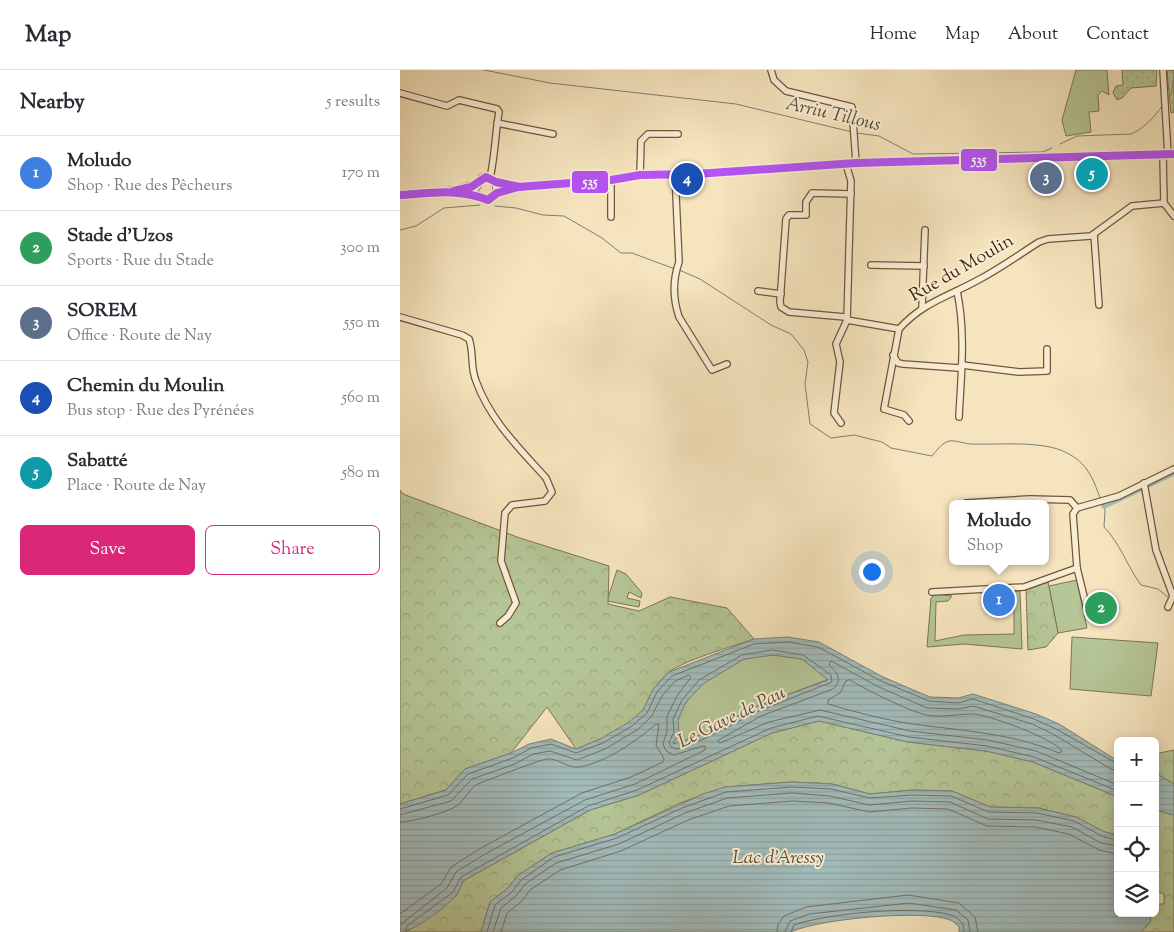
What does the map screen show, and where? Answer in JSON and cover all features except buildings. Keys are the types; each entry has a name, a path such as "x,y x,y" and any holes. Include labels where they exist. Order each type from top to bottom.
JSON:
{"main road":[{"path":"453,191 488,200 497,193 518,187 675,173 696,174 856,163 1169,155"},
{"path":"400,195 453,191 477,184 482,178 518,187"},
{"path":"493,180 497,193"},
{"path":"477,184 478,196"}],"street":[{"path":"771,70 774,80 786,91 852,107 856,163"},
{"path":"1163,70 1169,155 1164,203 1174,216"},
{"path":"400,93 447,106 459,100 497,109 499,112 493,180"},
{"path":"497,123 552,134"},
{"path":"640,176 641,141 644,136 648,134 678,134"},
{"path":"841,423 834,413 840,362 836,344 846,318 851,181 846,164"},
{"path":"675,173 679,262 676,308 679,317 712,370 727,364"},
{"path":"611,180 611,217"},
{"path":"851,194 812,193 806,202 806,215 789,215 786,219 781,294 782,307 789,312 846,318 899,329 884,409 904,415 909,421"},
{"name":"Rue du Moulin","path":"899,329 913,313 922,307 982,279 1039,242 1094,234 1132,206 1164,203"},
{"path":"922,307 925,230"},
{"path":"1094,234 1099,305"},
{"path":"871,265 924,266"},
{"path":"758,291 781,294"},
{"path":"957,292 960,307 962,365 959,417"},
{"path":"400,317 462,335 468,339 475,381 493,416 551,486 550,497 538,503 512,505 506,510 501,561 516,603 508,616 500,623"},
{"path":"890,370 900,364 959,368 962,365 1019,372 1047,371 1047,349"},
{"path":"893,356 900,364"},
{"path":"1091,610 1087,609 1077,568 1073,514 1077,508 1145,486 1174,469"},
{"path":"1145,486 1156,550 1173,596 1169,605"},
{"path":"1014,500 1070,500 1077,508"},
{"path":"932,592 1024,587 1077,568"}],"green space":[{"path":"1076,70 1107,70 1109,95 1102,91 1098,95 1099,111 1089,112 1091,132 1066,136 1062,120"},
{"path":"1122,70 1157,70 1156,86 1131,88 1122,98 1117,100 1113,93 1116,86 1123,85"},
{"path":"1174,70 1174,112 1171,113 1167,71"},
{"path":"400,490 403,494 520,538 609,566 608,604 639,611 670,597 727,608 754,639 675,668 659,682 642,711 628,724 611,734 576,749 547,707 511,753 465,769 446,790 400,804"},
{"path":"617,570 626,574 642,593 641,598 629,592 627,598 640,601 639,607 607,601"},
{"path":"1077,580 1087,628 1058,633 1049,586"},
{"path":"1048,582 1058,633 1046,647 1028,650 1026,590"},
{"path":"1014,591 1020,591 1022,649 964,644 927,647 931,598 936,594 952,596 948,601 936,602 935,641 964,635 1014,634"},
{"path":"1072,637 1158,643 1151,696 1070,689"},
{"path":"773,655 802,659 829,679 757,706 704,734 673,745 682,709 705,682 736,662 749,658"},
{"path":"819,721 908,742 986,751 1033,762 1114,795 1114,834 1105,832 1076,817 1038,808 990,807 952,791 912,790 870,794 832,784 792,782 725,787 680,803 615,834 552,853 517,876 508,888 490,902 481,932 406,932 457,895 463,881 590,810 639,795 772,733"},
{"path":"1174,750 1174,784 1159,775 1159,753"},
{"path":"1159,811 1174,815 1174,932 1141,932 1150,922 1151,917 1159,917 1159,904 1164,904 1164,894 1159,892"}],"water":[{"path":"788,637 819,642 883,677 930,697 958,698 973,694 1036,714 1059,724 1114,758 1114,795 1033,762 986,751 908,742 819,721 772,733 639,795 590,810 463,881 457,894 438,912 413,928 400,932 400,804 446,790 465,769 511,753 529,744 551,739 576,749 600,739 629,722 643,710 653,689 669,672 754,639","holes":["773,655 802,659 828,680 757,706 704,734 673,744 679,733 678,720 686,702 703,684 744,659"]},
{"path":"1159,775 1174,784 1174,815 1159,811"},
{"name":"Lac d'Aressy","path":"792,782 832,784 870,794 912,790 952,791 990,807 1038,808 1076,817 1105,832 1114,834 1114,917 1151,917 1150,922 1141,932 959,932 959,927 950,920 918,915 871,917 823,923 791,932 481,932 490,902 508,888 517,876 552,853 615,834 703,794 725,787"}],"waterway":[{"path":"484,70 550,83 736,104 852,132"},
{"name":"Arriu Tillous","path":"1167,100 1171,95 1174,76"},
{"name":"Arriu Tillous","path":"1060,144 1077,136 1131,134 1153,118 1163,105"},
{"name":"Arriu Tillous","path":"856,133 879,136 913,154 1043,152 1052,148"},
{"path":"400,230 416,226 444,208 480,205"},
{"path":"495,206 516,208 543,215 564,216 602,238 621,253 632,253 675,269"},
{"path":"679,270 700,279 771,325 791,334 804,350 808,362 805,384 810,424 831,438 854,435 882,442 891,448 932,456 942,445 949,441 972,444 1046,446 1067,453 1080,461 1092,478 1100,498"},
{"path":"1104,506 1174,473"},
{"path":"1103,504 1105,510 1104,527 1115,540 1141,585 1158,589 1170,599"}],"transit line":[{"name":"535","path":"400,195 456,193 477,196 488,200 497,193 518,187 611,180 640,175 696,174 856,163 1174,154"},
{"name":"535","path":"454,191 471,187 486,177 496,182 520,187"}],"place":[{"name":"Sabatté","path":"1092,174"},
{"name":"SOREM","path":"1046,178"},
{"name":"Chemin du Moulin","path":"687,179"},
{"name":"Moludo","path":"999,600"},
{"name":"Stade d'Uzos","path":"1101,608"}],"water label":[{"name":"Le Gave de Pau","path":"732,718"}]}
